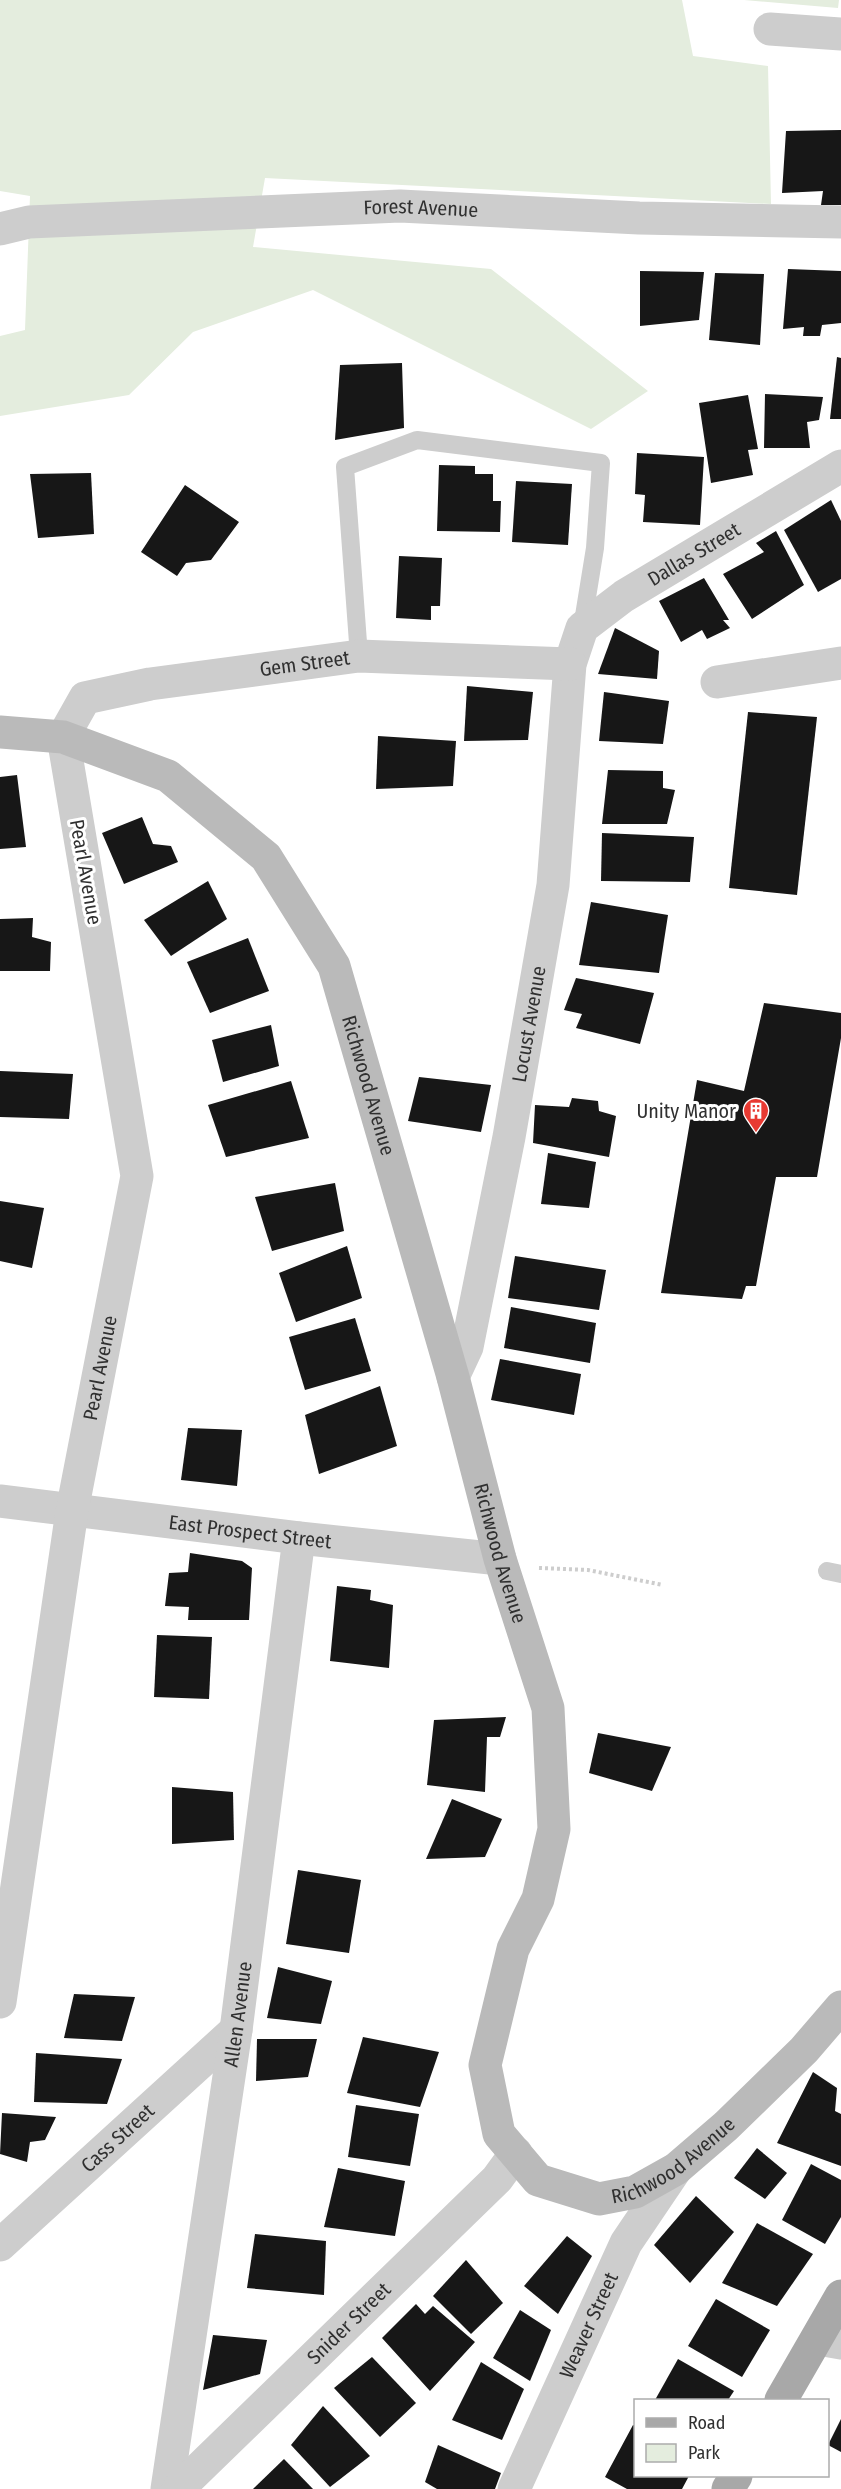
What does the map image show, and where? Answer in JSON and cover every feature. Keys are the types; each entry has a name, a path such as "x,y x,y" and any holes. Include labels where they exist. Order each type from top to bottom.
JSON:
{"main road":[{"path":"782,2399 830,2341 841,2296"}],"street":[{"path":"770,29 841,34"},
{"name":"Forest Avenue","path":"0,229 29,222 400,206 639,218 841,222"},
{"name":"Dallas Street","path":"582,628 624,596 841,466"},
{"path":"570,664 582,628"},
{"name":"Gem Street","path":"63,736 85,698 150,684 359,656 570,664"},
{"path":"717,682 841,663"},
{"name":"Locust Avenue","path":"453,1377 470,1336 509,1137 553,885 570,664"},
{"name":"Richwood Avenue","path":"0,732 63,736 168,777 266,857 334,966 453,1377 514,1564 548,1708 554,1829 538,1899 513,1949 485,2065 499,2134 538,2180 599,2199 635,2192 676,2169 726,2126 804,2050 841,2007"},
{"name":"Pearl Avenue","path":"0,2002 72,1511 137,1176 63,736"},
{"name":"East Prospect Street","path":"0,1501 514,1564"},
{"name":"Allen Avenue","path":"167,2489 236,2031 299,1538"},
{"name":"Cass Street","path":"0,2245 236,2031"},
{"name":"Snider Street","path":"178,2489 496,2179 516,2153"},
{"name":"Weaver Street","path":"514,2489 626,2243 676,2169"}],"lane":[{"path":"359,656 345,466 417,440 601,463 595,548 582,628"}],"path":[{"path":"514,1564 588,1570 663,1585"}],"green space":[{"path":"0,0 682,0 693,56 768,66 771,204 265,178 253,247 491,269 648,391 591,429 313,290 193,332 129,395 0,416 0,336 25,330 30,196 0,191"},
{"path":"744,0 839,0 838,8"}],"building":[{"path":"841,130 841,205 821,205 823,191 782,193 786,131"},
{"path":"788,269 841,271 841,323 822,325 820,336 803,336 804,327 783,329"},
{"path":"640,271 704,272 699,320 640,326"},
{"path":"715,273 764,274 760,345 709,340"},
{"path":"837,357 841,358 841,419 830,419"},
{"path":"402,363 404,428 335,440 340,365"},
{"path":"765,394 823,397 819,420 807,422 810,448 764,448"},
{"path":"748,395 758,449 748,450 753,475 711,483 699,403"},
{"path":"637,453 704,457 700,525 643,522 645,495 635,494"},
{"path":"439,465 475,466 475,474 493,474 493,501 501,501 500,532 437,531"},
{"path":"91,473 94,534 38,538 30,474"},
{"path":"516,481 572,484 568,545 512,542"},
{"path":"185,485 239,522 211,560 186,563 177,576 141,552"},
{"path":"831,500 841,521 841,579 818,592 784,530"},
{"path":"776,531 804,585 752,619 723,574 764,552 756,543"},
{"path":"399,556 442,558 440,606 431,606 431,620 396,618"},
{"path":"704,578 729,620 723,620 730,628 707,639 702,630 681,642 659,601"},
{"path":"615,628 659,651 657,679 598,674"},
{"path":"467,686 533,692 528,740 464,741"},
{"path":"604,692 669,701 663,744 599,741"},
{"path":"748,712 817,717 797,895 729,888"},
{"path":"378,736 456,741 453,786 376,789"},
{"path":"608,770 663,771 663,788 675,790 667,824 602,824"},
{"path":"17,775 26,847 0,849 0,777"},
{"path":"142,817 153,844 171,846 178,862 124,884 102,833"},
{"path":"602,833 694,837 690,882 601,881"},
{"path":"208,881 227,919 171,956 144,920"},
{"path":"591,902 668,915 659,973 579,965"},
{"path":"33,918 32,937 51,942 50,971 0,971 0,919"},
{"path":"248,938 269,991 210,1013 187,962"},
{"path":"576,978 654,993 640,1044 576,1028 582,1014 564,1010"},
{"name":"Unity Manor","path":"764,1003 841,1013 841,1038 817,1177 776,1177 756,1286 746,1286 742,1299 661,1293 697,1080 744,1091"},
{"path":"271,1025 279,1066 223,1082 212,1040"},
{"path":"0,1071 73,1074 69,1119 0,1117"},
{"path":"419,1077 491,1085 481,1132 408,1121"},
{"path":"291,1081 309,1138 226,1157 208,1105"},
{"path":"572,1098 598,1101 599,1111 616,1116 609,1157 533,1143 535,1105 569,1107"},
{"path":"548,1153 596,1162 589,1208 541,1204"},
{"path":"335,1183 344,1231 272,1251 255,1197"},
{"path":"0,1201 44,1208 32,1268 0,1261"},
{"path":"347,1246 362,1298 296,1322 279,1273"},
{"path":"515,1256 606,1270 599,1310 508,1298"},
{"path":"511,1307 596,1323 590,1363 504,1348"},
{"path":"355,1318 371,1371 305,1390 289,1337"},
{"path":"500,1359 581,1374 574,1415 491,1400"},
{"path":"380,1386 397,1446 319,1474 305,1415"},
{"path":"188,1428 242,1430 237,1486 181,1480"},
{"path":"190,1553 242,1561 252,1568 249,1620 188,1620 189,1607 165,1606 169,1573 188,1572"},
{"path":"337,1586 371,1590 370,1600 393,1605 389,1668 330,1661"},
{"path":"157,1635 212,1637 209,1699 154,1697"},
{"path":"506,1717 500,1737 487,1737 485,1792 427,1785 434,1720"},
{"path":"598,1733 671,1747 652,1791 589,1773"},
{"path":"172,1787 233,1792 234,1840 172,1844"},
{"path":"452,1799 502,1819 485,1857 426,1859"},
{"path":"298,1870 361,1880 349,1953 286,1944"},
{"path":"278,1967 332,1981 321,2024 267,2018"},
{"path":"74,1994 135,1997 122,2041 64,2038"},
{"path":"363,2037 439,2052 420,2107 347,2093"},
{"path":"257,2039 317,2039 308,2077 256,2081"},
{"path":"36,2053 122,2059 107,2104 34,2102"},
{"path":"813,2072 837,2088 835,2111 841,2114 841,2166 777,2143"},
{"path":"356,2105 419,2114 410,2166 348,2157"},
{"path":"2,2113 56,2117 45,2140 30,2142 27,2162 0,2154"},
{"path":"757,2148 787,2173 765,2199 734,2178"},
{"path":"811,2164 841,2180 841,2217 825,2244 782,2220"},
{"path":"338,2168 405,2181 395,2236 324,2227"},
{"path":"696,2196 734,2232 690,2283 654,2245"},
{"path":"757,2223 813,2254 777,2306 722,2283"},
{"path":"255,2234 326,2241 324,2295 247,2288"},
{"path":"567,2236 592,2256 558,2314 524,2286"},
{"path":"466,2260 503,2303 471,2334 433,2296"},
{"path":"716,2299 770,2330 742,2377 688,2346"},
{"path":"416,2304 425,2314 433,2306 475,2342 430,2391 382,2338"},
{"path":"520,2310 551,2330 530,2381 493,2358"},
{"path":"213,2335 267,2340 260,2374 203,2390"},
{"path":"372,2357 416,2403 380,2437 334,2388"},
{"path":"678,2359 734,2391 729,2399 656,2399"},
{"path":"481,2362 524,2389 502,2440 452,2420"},
{"path":"323,2406 370,2456 330,2487 291,2445"},
{"path":"841,2419 841,2452 829,2446"},
{"path":"633,2425 634,2477 688,2477 682,2489 627,2489 605,2477"},
{"path":"438,2445 501,2473 495,2489 437,2489 425,2482"},
{"path":"284,2459 313,2489 253,2489"}],"place":[{"name":"Unity Manor","path":"756,1134"}]}
